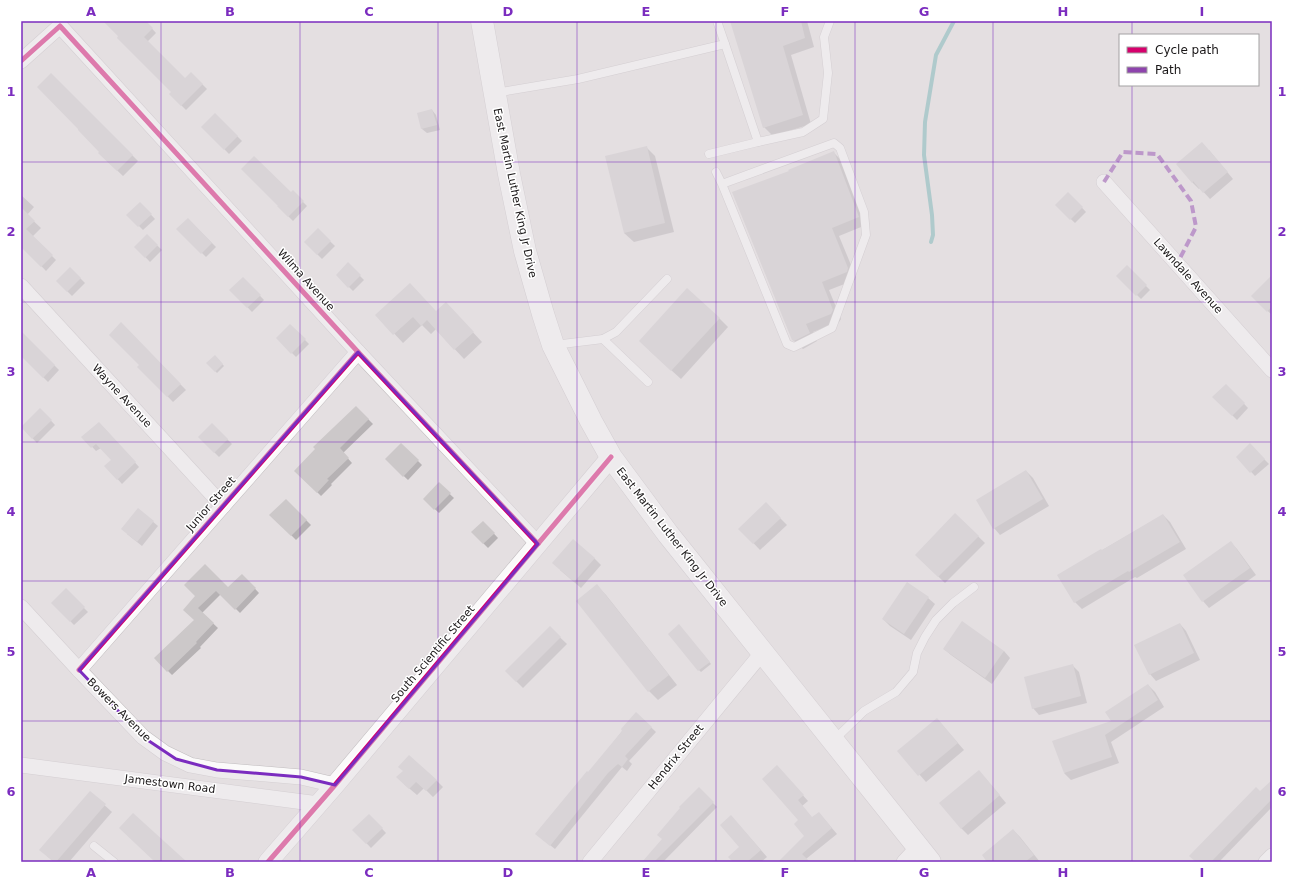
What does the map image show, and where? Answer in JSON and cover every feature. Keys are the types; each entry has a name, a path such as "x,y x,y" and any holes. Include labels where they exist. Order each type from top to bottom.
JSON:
{"main road":[{"name":"East Martin Luther King Jr Drive","path":"482,21 509,174 525,251 553,345 591,422 611,457 663,528 833,742 917,857"}],"street":[{"name":"Wilma Avenue","path":"21,61 60,26 358,352 538,544"},
{"name":"Lawndale Avenue","path":"1104,182 1272,368"},
{"name":"Wayne Avenue","path":"21,286 223,506"},
{"name":"Junior Street","path":"79,670 358,352"},
{"name":"South Scientific Street","path":"268,862 336,785 611,457"},
{"name":"Bowers Avenue","path":"21,607 143,737 165,753 190,765 217,770 301,777 336,785"},
{"name":"Hendrix Street","path":"590,862 762,653"},
{"name":"Jamestown Road","path":"21,765 319,804"},
{"path":"1266,862 1272,856"}],"lane":[{"path":"717,21 758,142"},
{"path":"709,154 803,132 823,119 828,73 824,37 830,21"},
{"path":"494,93 578,79 725,44"},
{"path":"716,172 787,344 794,347 832,328 866,236 864,212 840,148 834,143 722,184"},
{"path":"553,345 603,339 616,332 667,280"},
{"path":"603,339 648,382"},
{"path":"833,742 864,711 896,692 913,672 918,653 925,637 936,620 953,603 974,587"},
{"path":"94,846 114,862"}],"highlighted area":[{"path":"358,352 538,544 335,785 301,777 217,770 176,759 143,737 79,670"}],"building":[{"path":"103,21 146,21 153,28 144,37 185,78 191,72 203,84 181,106 169,94 171,92 117,38 118,36"},
{"path":"730,21 801,21 805,38 783,46 803,115 763,128"},
{"path":"51,73 133,155 117,171 98,153 99,152 78,129 37,87"},
{"path":"432,109 437,125 421,129 417,113"},
{"path":"215,113 238,136 224,150 201,127"},
{"path":"1202,142 1228,172 1203,193 1193,181 1192,183 1176,164"},
{"path":"647,146 665,223 624,233 605,156"},
{"path":"834,151 859,217 832,228 848,268 847,272 822,282 833,310 831,314 806,324 810,333 794,341 792,340 732,192 789,171 788,170"},
{"path":"254,156 291,192 293,190 304,201 288,217 241,169"},
{"path":"1068,192 1083,207 1070,220 1055,205"},
{"path":"140,202 152,214 138,227 126,215"},
{"path":"21,207 35,221 26,229 53,255 41,267 21,247"},
{"path":"188,218 212,243 201,254 176,229"},
{"path":"318,228 331,241 317,255 304,242"},
{"path":"147,234 158,245 145,258 134,247"},
{"path":"348,262 361,275 348,288 336,275"},
{"path":"1127,265 1147,285 1136,296 1116,276"},
{"path":"70,267 81,278 67,292 56,281"},
{"path":"1272,275 1272,306 1267,312 1251,296"},
{"path":"243,277 261,295 247,308 229,290"},
{"path":"410,283 436,311 446,302 474,332 454,350 427,320 421,326 413,317 393,335 375,315"},
{"path":"687,288 720,318 671,371 639,341"},
{"path":"121,322 181,384 167,397 137,367 139,365 109,335"},
{"path":"290,324 306,339 291,354 276,338"},
{"path":"21,331 55,365 43,378 21,356"},
{"path":"215,355 223,364 215,372 206,363"},
{"path":"1226,384 1245,403 1232,416 1212,397"},
{"path":"356,406 369,419 340,448 349,458 327,479 329,480 317,493 294,471 315,449 313,447"},
{"path":"40,408 52,420 32,439 21,427"},
{"path":"99,422 136,462 117,480 104,466 111,460 96,444 91,448 81,437"},
{"path":"212,423 228,439 214,453 198,437"},
{"path":"401,443 419,460 403,477 385,459"},
{"path":"1250,443 1265,459 1250,473 1236,457"},
{"path":"1026,470 1043,499 993,529 976,500"},
{"path":"439,482 451,493 434,510 423,499"},
{"path":"286,499 307,520 291,536 269,515"},
{"path":"766,502 781,518 753,544 738,529"},
{"path":"138,508 154,521 137,542 121,529"},
{"path":"955,513 979,536 938,577 915,555"},
{"path":"1163,514 1180,542 1074,603 1057,575"},
{"path":"483,521 495,533 483,544 471,532"},
{"path":"573,539 595,558 574,582 552,563"},
{"path":"1231,541 1250,568 1202,602 1183,575"},
{"path":"205,564 228,587 242,574 256,588 235,610 216,591 198,608 214,623 196,642 197,643 167,672 154,658 194,620 183,610 195,596 184,585"},
{"path":"907,582 929,597 904,634 882,619"},
{"path":"597,584 669,675 648,692 576,601"},
{"path":"66,588 85,607 70,622 51,603"},
{"path":"962,621 1004,651 985,678 943,649"},
{"path":"1180,623 1194,653 1149,675 1134,645"},
{"path":"679,624 710,662 698,671 668,634"},
{"path":"550,626 561,637 516,682 505,671"},
{"path":"1073,664 1081,696 1032,709 1024,677"},
{"path":"1148,684 1158,700 1105,735 1112,757 1064,773 1052,741 1111,721 1105,712"},
{"path":"636,712 652,727 625,756 628,759 622,767 618,764 608,773 550,846 535,834 622,731 621,729"},
{"path":"937,718 958,743 918,776 897,751"},
{"path":"409,755 437,780 426,791 416,782 409,789 396,777 403,771 398,767"},
{"path":"777,765 804,795 798,800 812,817 819,812 832,828 802,854 810,862 778,862 804,836 794,824 798,820 762,779"},
{"path":"979,770 1000,795 961,829 939,803"},
{"path":"1272,780 1272,799 1211,862 1196,862 1189,856 1256,787 1260,791"},
{"path":"699,787 714,802 654,862 642,862 662,839 657,835 680,808 679,807"},
{"path":"90,791 106,804 56,862 54,862 39,850"},
{"path":"133,813 187,862 155,862 119,828"},
{"path":"369,814 383,828 366,844 352,830"},
{"path":"731,815 761,850 747,862 733,862 728,857 739,847 720,825"},
{"path":"1013,829 1034,855 1025,862 987,862 982,855"}],"waterway":[{"path":"931,242 933,235 932,215 924,155 925,122 936,55 954,21"}],"marked path":[{"path":"1104,182 1123,152 1157,154 1191,201 1196,227 1177,264"}],"cycle path":[{"path":"21,61 60,26 358,352 538,544"},
{"path":"79,670 358,352"},
{"path":"268,862 335,785 611,457"}]}
